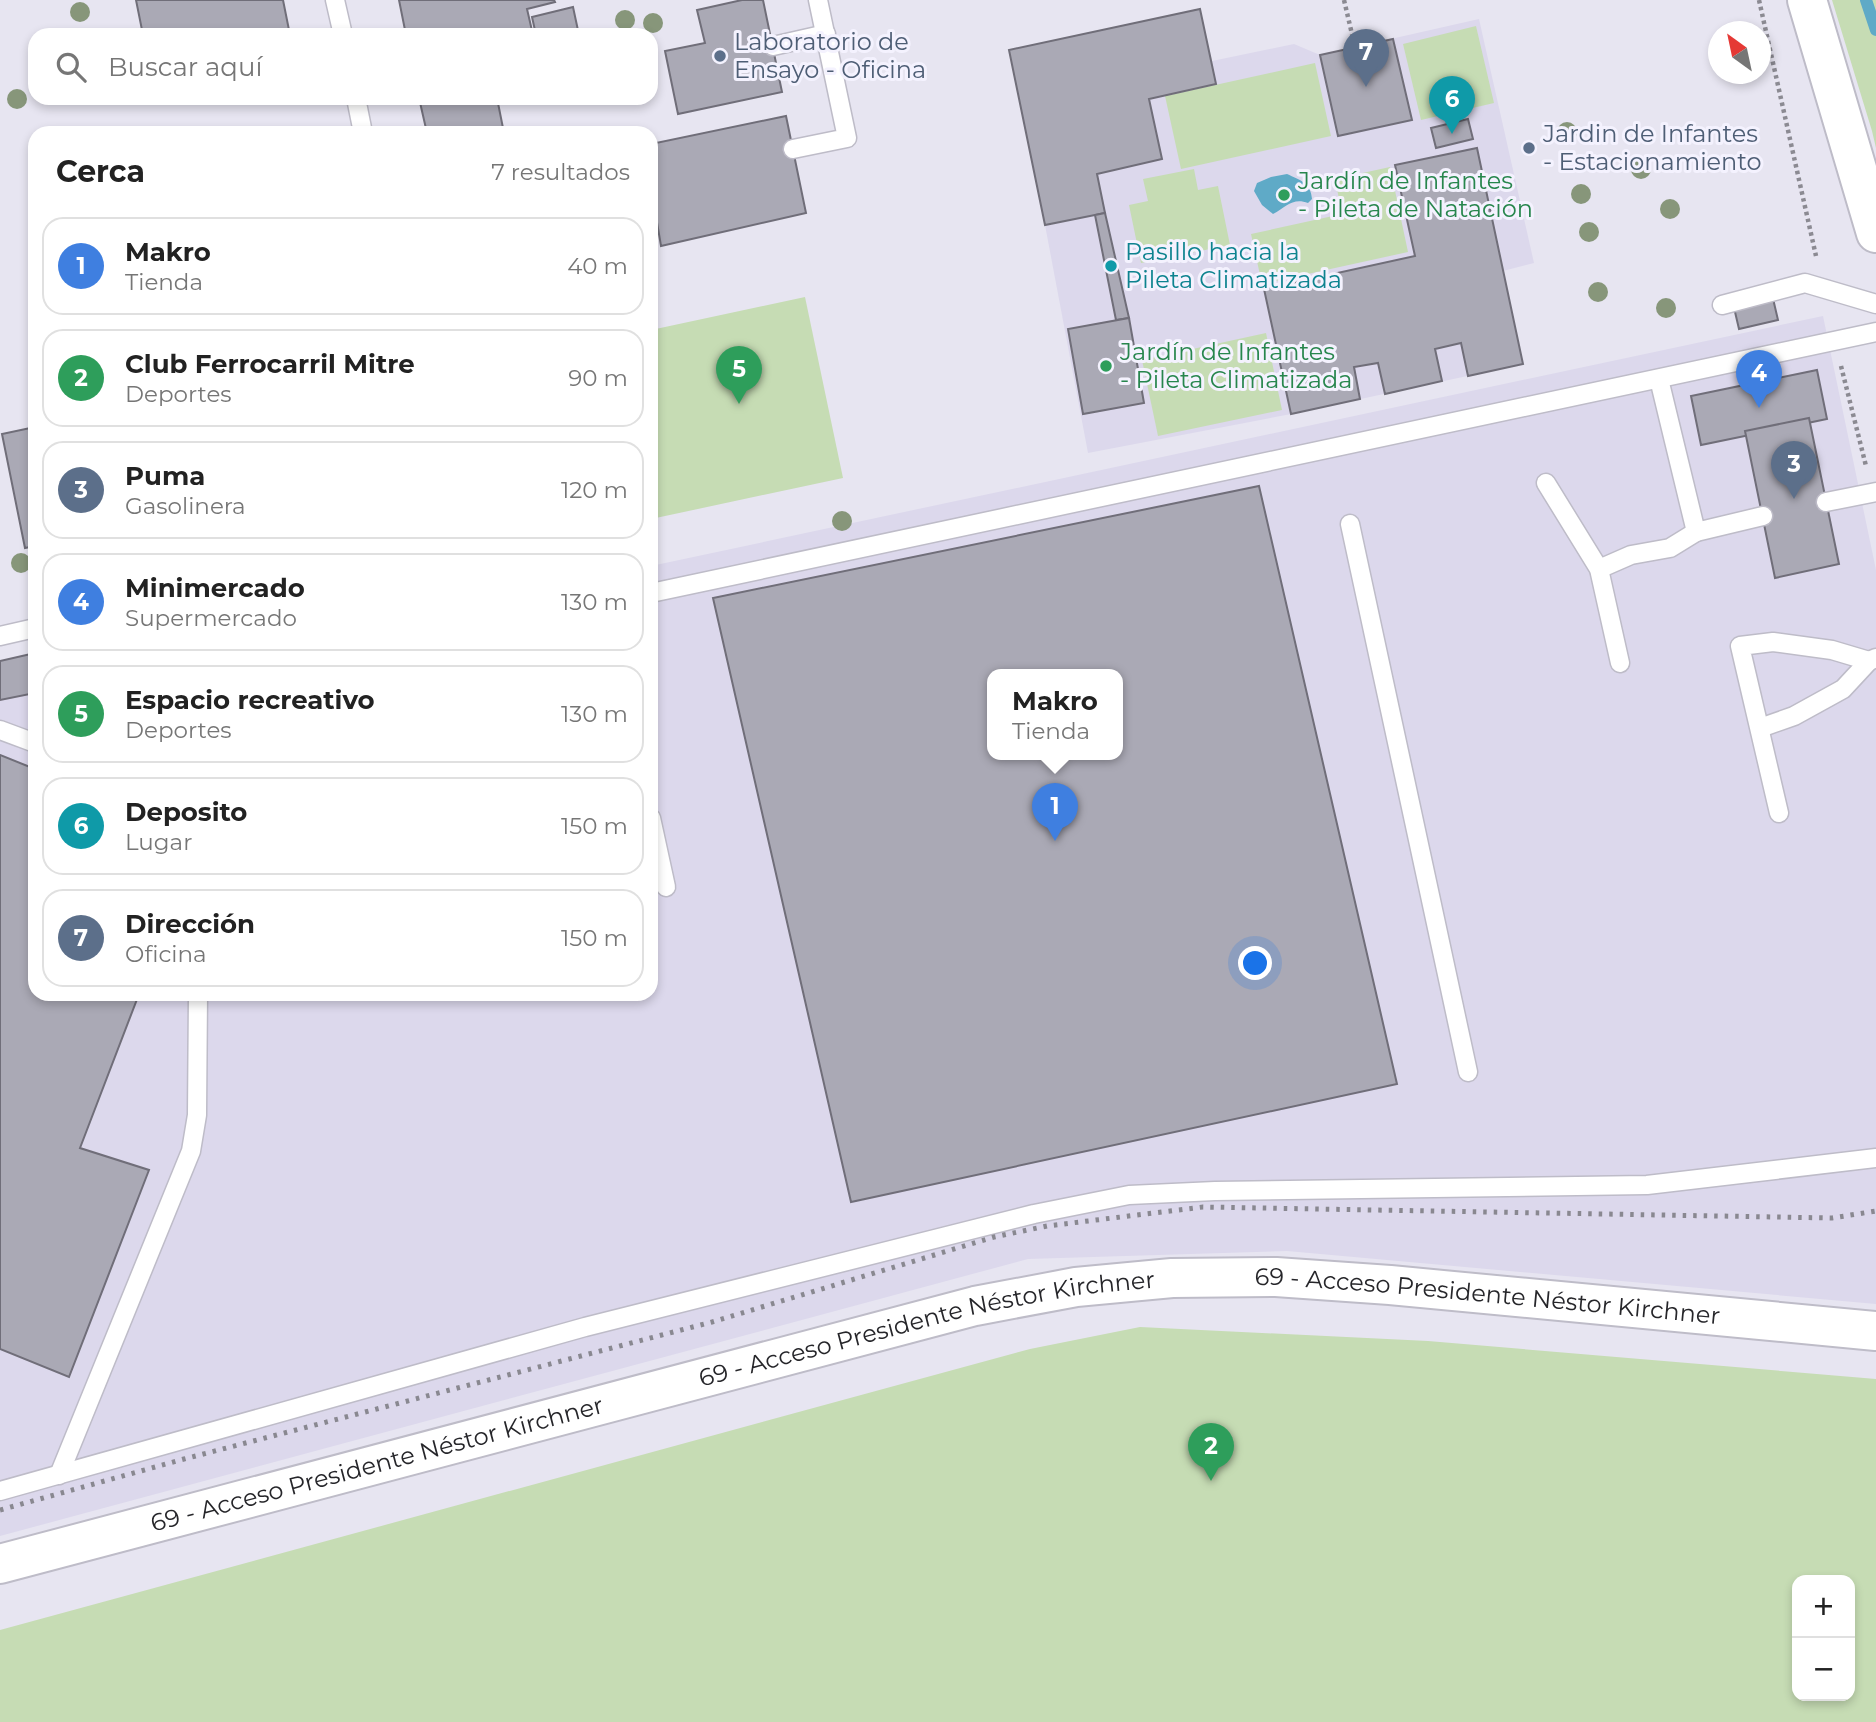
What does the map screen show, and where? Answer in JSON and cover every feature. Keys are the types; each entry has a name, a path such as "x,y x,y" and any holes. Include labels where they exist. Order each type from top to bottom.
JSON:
{"street":[{"path":"1807,0 1876,233"},
{"name":"69 - Acceso Presidente Néstor Kirchner","path":"0,1564 975,1306 1076,1287 1172,1278 1276,1277 1390,1284 1876,1331"}],"lane":[{"path":"335,0 341,28"},
{"path":"793,149 847,138 818,0"},
{"path":"773,46 826,34"},
{"path":"357,105 362,126"},
{"path":"1722,305 1805,283 1876,304"},
{"path":"658,592 1876,332"},
{"path":"1659,379 1696,532"},
{"path":"1546,483 1599,569 1620,663"},
{"path":"1826,502 1875,492"},
{"path":"1599,569 1631,555 1670,548 1696,532 1762,516"},
{"path":"1350,524 1468,1072"},
{"path":"0,636 28,630"},
{"path":"1779,813 1740,646 1773,642 1832,650 1872,660"},
{"path":"1760,727 1794,716 1843,689 1872,660"},
{"path":"0,730 28,740"},
{"path":"658,850 666,887"},
{"path":"59,1475 191,1151 197,1115 198,1001"},
{"path":"0,1492 585,1327 1034,1214 1129,1195 1216,1191 1647,1185 1876,1158"}],"path":[{"path":"1343,0 1355,47"},
{"path":"1759,0 1823,289"},
{"path":"1835,342 1875,492"}],"shaded area":[{"path":"1200,9 1212,61 1294,44 1320,55 1479,19 1534,263 1503,271 1523,364 1291,414 1088,453 1009,50"},
{"path":"1823,316 1876,570 1876,1304 1287,1251 1028,1259 0,1536 0,700 28,694 28,1001 658,1001 658,565"}],"green space":[{"path":"1832,0 1876,0 1876,148 1872,131"},
{"path":"1476,26 1494,103 1421,120 1403,44"},
{"path":"1315,63 1331,136 1181,169 1165,96"},
{"path":"1390,167 1408,252 1262,284 1251,234 1342,214 1335,179"},
{"path":"1194,169 1198,190 1218,186 1230,245 1141,263 1129,205 1148,201 1143,179"},
{"path":"805,297 843,478 658,518 658,328"},
{"path":"1266,333 1282,410 1158,436 1142,360"},
{"path":"1140,1327 1428,1341 1876,1379 1876,1722 0,1722 0,1630 1030,1349"}],"water":[{"name":"Jardín de Infantes - Pileta de Natación","path":"1287,174 1310,189 1312,199 1308,203 1294,202 1273,214 1262,205 1254,191 1257,183"}],"building":[{"path":"136,0 283,0 289,28 142,28"},
{"path":"399,0 555,2 527,9 531,28 405,28"},
{"path":"742,0 763,0 782,92 678,114 665,51 705,43 697,10"},
{"path":"573,7 578,28 534,28 532,17"},
{"path":"1200,9 1216,84 1149,99 1162,159 1097,174 1105,213 1045,225 1009,50"},
{"path":"1393,39 1412,120 1338,136 1320,55"},
{"path":"421,105 498,105 503,126 425,126"},
{"path":"786,116 806,213 661,246 658,228 658,143"},
{"path":"1468,119 1473,139 1436,148 1431,128"},
{"path":"1477,148 1523,364 1468,376 1461,343 1435,349 1442,381 1385,394 1378,363 1354,367 1360,399 1291,414 1264,289 1415,256 1395,165"},
{"name":"Pasillo hacia la Pileta Climatizada","path":"1105,213 1129,318 1116,320 1095,215"},
{"path":"1771,290 1778,320 1739,329 1732,299"},
{"name":"Jardín de Infantes - Pileta Climatizada","path":"1129,318 1144,403 1083,414 1068,329"},
{"path":"1817,370 1827,419 1701,445 1691,396"},
{"path":"1809,418 1839,564 1775,578 1745,431"},
{"path":"28,428 28,547 25,548 2,434"},
{"path":"1259,486 1397,1084 851,1202 713,598"},
{"path":"28,655 28,694 0,700 0,661"},
{"path":"0,755 28,766 28,1001 136,1001 80,1148 149,1170 69,1377 0,1349"}],"waterway":[{"path":"1866,0 1876,30"}],"railway":[{"path":"0,1510 184,1459 712,1322 994,1237 1047,1226 1203,1207 1832,1218 1876,1211"}],"place":[{"name":"Laboratorio de Ensayo - Oficina","path":"720,56"},
{"name":"Dirección","path":"1366,87"},
{"name":"Deposito","path":"1452,134"},
{"name":"Jardin de Infantes - Estacionamiento","path":"1529,148"},
{"name":"Jardín de Infantes - Pileta de Natación","path":"1284,195"},
{"name":"Pasillo hacia la Pileta Climatizada","path":"1111,266"},
{"name":"Jardín de Infantes - Pileta Climatizada","path":"1106,366"},
{"name":"Espacio recreativo","path":"739,404"},
{"name":"Minimercado","path":"1759,408"},
{"name":"Puma","path":"1794,499"},
{"name":"Makro","path":"1055,841"},
{"name":"Club Ferrocarril Mitre","path":"1211,1481"}]}
